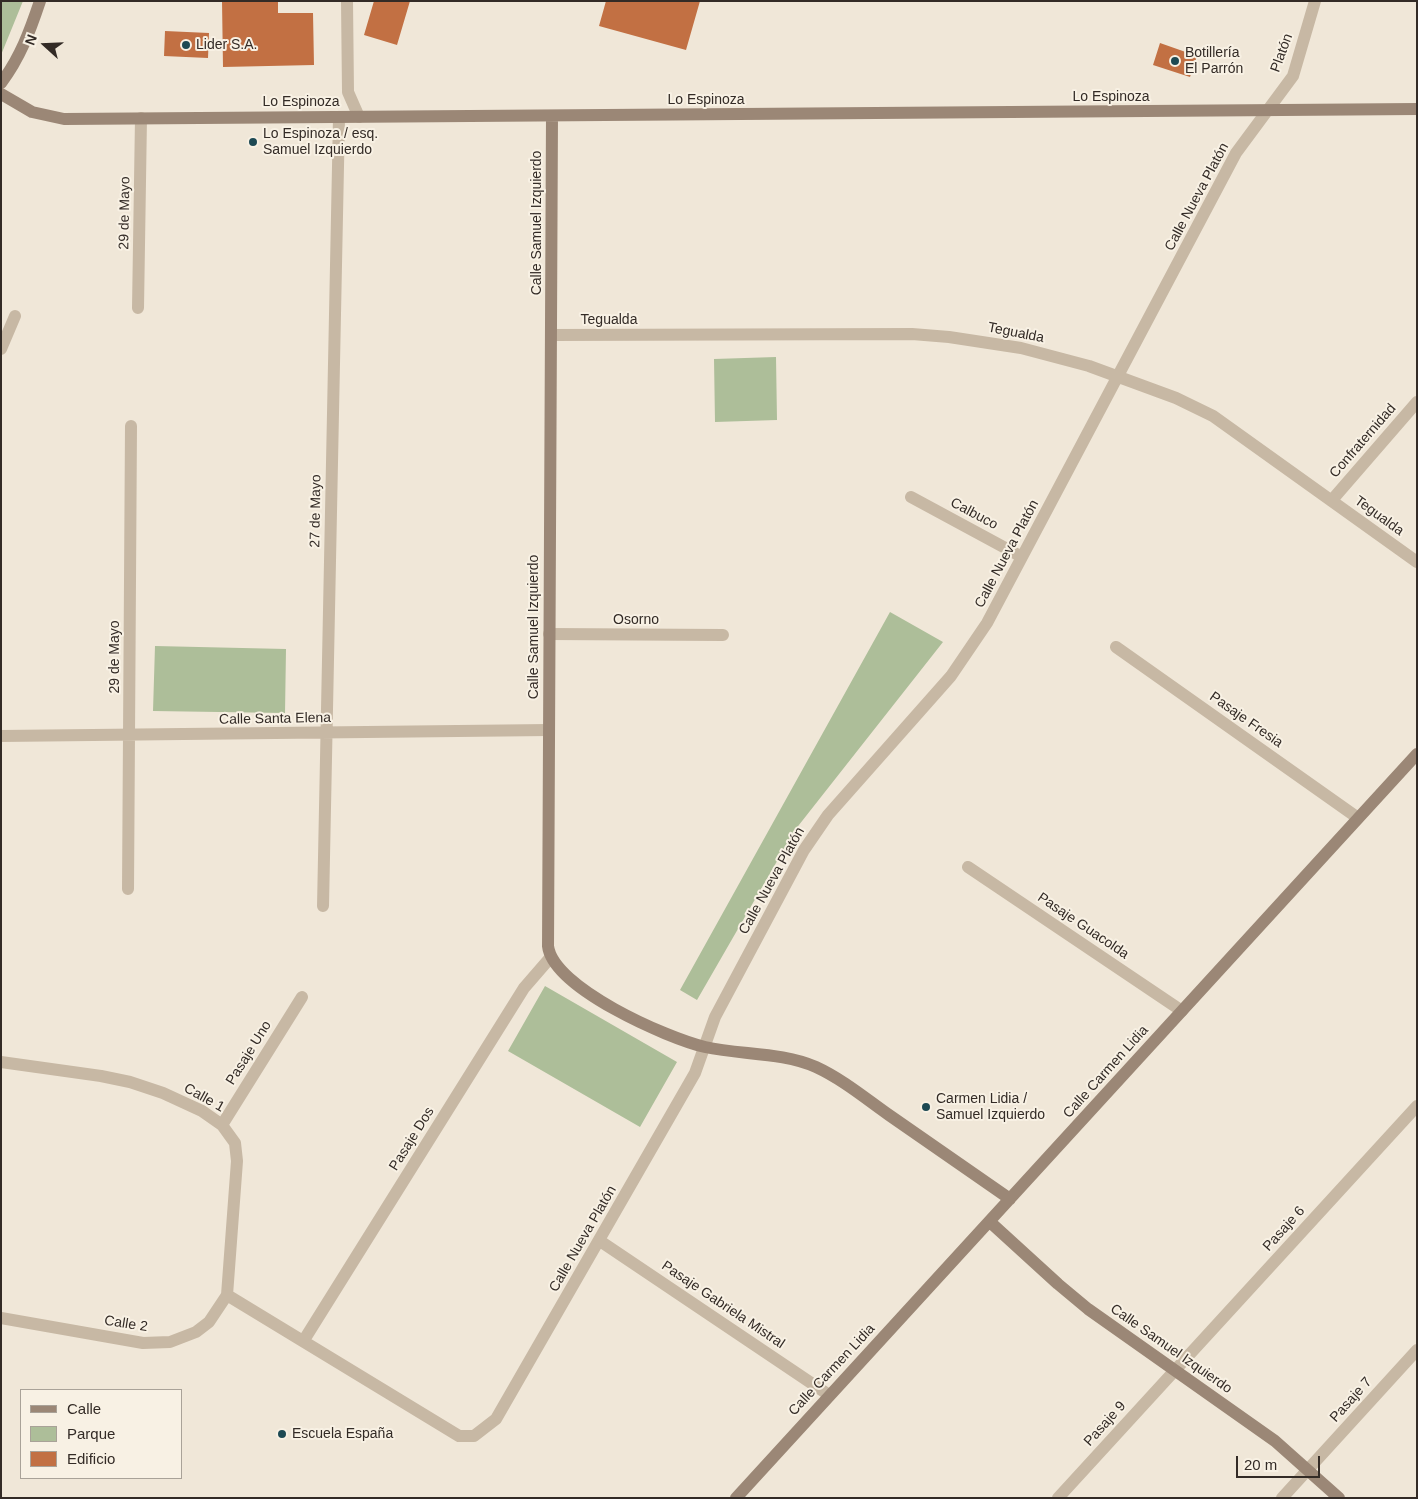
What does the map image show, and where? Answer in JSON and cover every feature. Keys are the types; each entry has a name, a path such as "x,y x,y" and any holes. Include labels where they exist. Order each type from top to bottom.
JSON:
{"street":[{"path":"1,83 14,65 26,40 40,1"},
{"path":"347,1 348,92 359,117"},
{"name":"Platón","path":"1268,111 1293,76 1315,1"},
{"name":"Lo Espinoza","path":"1,94 19,106 47,117 64,119 1417,109"},
{"name":"Calle Nueva Platón","path":"226,1295 304,1340 450,1432 459,1436 474,1436 496,1419 600,1241 694,1073 715,1017 804,850 828,815 965,658 987,623 1236,153 1268,111"},
{"name":"Calle Samuel Izquierdo","path":"550,958 548,946 552,116"},
{"name":"27 de Mayo","path":"323,906 339,117"},
{"name":"29 de Mayo","path":"138,308 141,118"},
{"path":"1,349 15,316"},
{"name":"Tegualda","path":"551,334 912,334 986,342 1056,356 1176,398 1213,416 1417,562"},
{"name":"Confraternidad","path":"1332,500 1417,402"},
{"name":"29 de Mayo","path":"128,889 131,426"},
{"name":"Calbuco","path":"912,497 1022,557"},
{"name":"Osorno","path":"549,634 723,636"},
{"name":"Pasaje Fresia","path":"1116,647 1358,818"},
{"name":"Calle Santa Elena","path":"1,736 549,730"},
{"name":"Calle Carmen Lidia","path":"736,1498 1417,754"},
{"name":"Pasaje Guacolda","path":"968,867 1182,1010"},
{"path":"550,958 557,968 582,990 678,1040 704,1047 788,1058 828,1073 1010,1199"},
{"name":"Pasaje Dos","path":"304,1340 524,988 550,958"},
{"name":"Pasaje Uno","path":"222,1125 302,997"},
{"name":"Calle 1","path":"1,1062 130,1082 179,1100 222,1125 233,1138 237,1152 226,1295"},
{"name":"Pasaje 6","path":"1174,1371 1417,1106"},
{"name":"Calle Samuel Izquierdo","path":"990,1222 1058,1284 1119,1332 1250,1422 1308,1469 1339,1498"},
{"name":"Pasaje Gabriela Mistral","path":"600,1241 829,1395"},
{"name":"Calle 2","path":"1,1318 143,1343 170,1342 183,1338 209,1322 226,1295"},
{"name":"Pasaje 7","path":"1282,1498 1417,1350"},
{"name":"Pasaje 9","path":"1058,1498 1174,1371"}],"green space":[{"path":"1,1 23,1 1,55"},
{"path":"776,357 777,420 715,422 714,359"},
{"path":"890,612 943,642 795,830 697,1000 680,990"},
{"path":"155,646 286,649 285,713 153,711"},
{"path":"545,986 677,1062 640,1127 508,1051"}],"building":[{"path":"222,1 278,1 278,13 313,13 314,65 223,67"},
{"path":"374,1 410,1 397,45 364,35"},
{"path":"606,1 700,1 686,50 599,26"},
{"name":"Lider S.A.","path":"165,31 209,33 208,58 164,56"},
{"name":"Botillería El Parrón","path":"1160,43 1197,56 1190,77 1153,65"}],"place":[{"name":"Lider S.A.","path":"186,45"},
{"name":"Botillería El Parrón","path":"1175,61"},
{"name":"Lo Espinoza / esq. Samuel Izquierdo","path":"253,142"},
{"name":"Carmen Lidia / Samuel Izquierdo","path":"926,1107"},
{"name":"Escuela España","path":"282,1434"}]}
